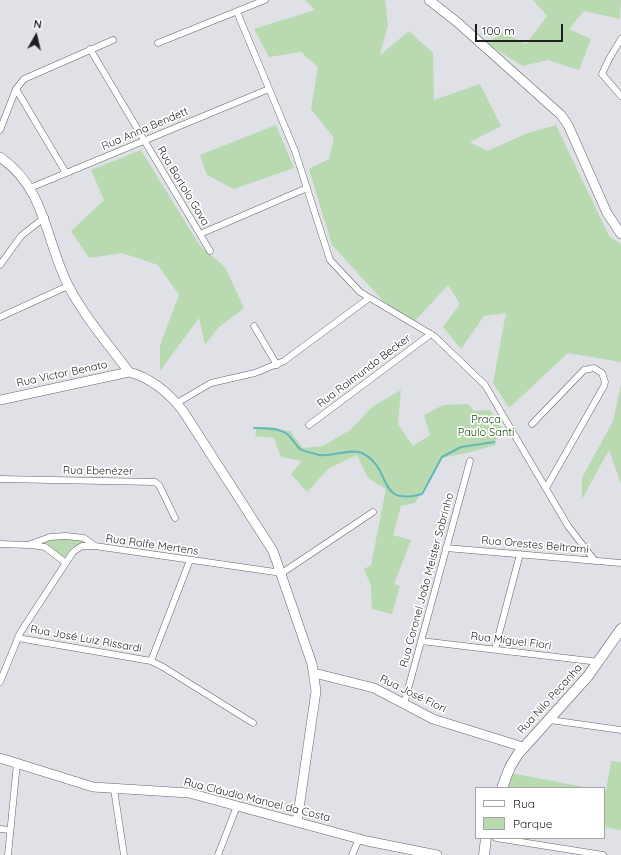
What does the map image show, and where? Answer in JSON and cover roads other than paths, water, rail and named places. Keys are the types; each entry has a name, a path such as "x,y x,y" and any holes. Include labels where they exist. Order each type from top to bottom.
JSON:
{"main road":[{"name":"Rua Nilo Peçanha","path":"502,787 510,767 523,747 550,720 599,662 621,629"},
{"path":"484,855 486,839"}],"street":[{"path":"158,43 265,0"},
{"path":"429,0 457,22 561,115 568,125 609,217 621,234"},
{"path":"237,12 295,151 330,260 351,284 369,298 431,334 485,385 568,526 595,561"},
{"path":"621,39 602,74 618,90 621,96"},
{"path":"0,130 16,89 24,79 113,40"},
{"name":"Rua Bortolo Gava","path":"90,49 210,251"},
{"path":"16,89 66,173"},
{"name":"Rua Anna Bendett","path":"30,188 269,89"},
{"path":"0,157 12,167 30,188 45,217 68,286 129,372 141,376 161,389 177,403 264,535 282,574 314,673 316,691 296,822"},
{"path":"200,234 307,188"},
{"path":"0,265 21,236 45,217"},
{"path":"0,317 68,286"},
{"path":"177,403 211,383 255,373 277,365 291,357 369,298"},
{"path":"254,326 277,365"},
{"name":"Rua Raimundo Becker","path":"309,424 431,334"},
{"path":"532,424 584,370 594,368 602,373 605,382 604,386 546,488"},
{"name":"Rua Victor Benato","path":"0,400 129,372"},
{"name":"Rua Coronel João Meister Sobrinho","path":"404,704 470,461"},
{"name":"Rua Ebenézer","path":"0,479 156,482 159,485 175,518"},
{"path":"282,574 373,512"},
{"name":"Rua Rolfe Mertens","path":"0,544 28,545 50,537 66,536 84,538 95,546 282,574"},
{"path":"28,545 43,546 66,563"},
{"path":"0,682 3,667 18,638 66,563 78,547 86,545 95,546"},
{"name":"Rua Orestes Beltrami","path":"446,548 621,563"},
{"path":"495,650 520,554"},
{"path":"151,661 190,560"},
{"name":"Rua José Luiz Rissardi","path":"18,638 151,661 253,723"},
{"name":"Rua Miguel Fiori","path":"421,641 599,662"},
{"name":"Rua José Fiori","path":"314,673 374,688 442,722 523,747"},
{"path":"550,720 621,730"},
{"name":"Rua Cláudio Manoel da Costa","path":"0,758 86,786 179,792 359,839 437,855"},
{"path":"8,855 16,763"},
{"path":"114,789 124,855"},
{"path":"218,855 237,806"},
{"path":"0,829 10,830"},
{"path":"352,855 359,839"},
{"path":"502,839 603,855"}],"waterway":[{"path":"254,428 272,429 284,432 301,449 319,455 330,455 353,451 362,453 372,460 391,491 397,495 407,497 422,494 442,457 461,447 494,442"}],"park label":[{"name":"Praça Paulo Santi","path":"486,426"}]}
